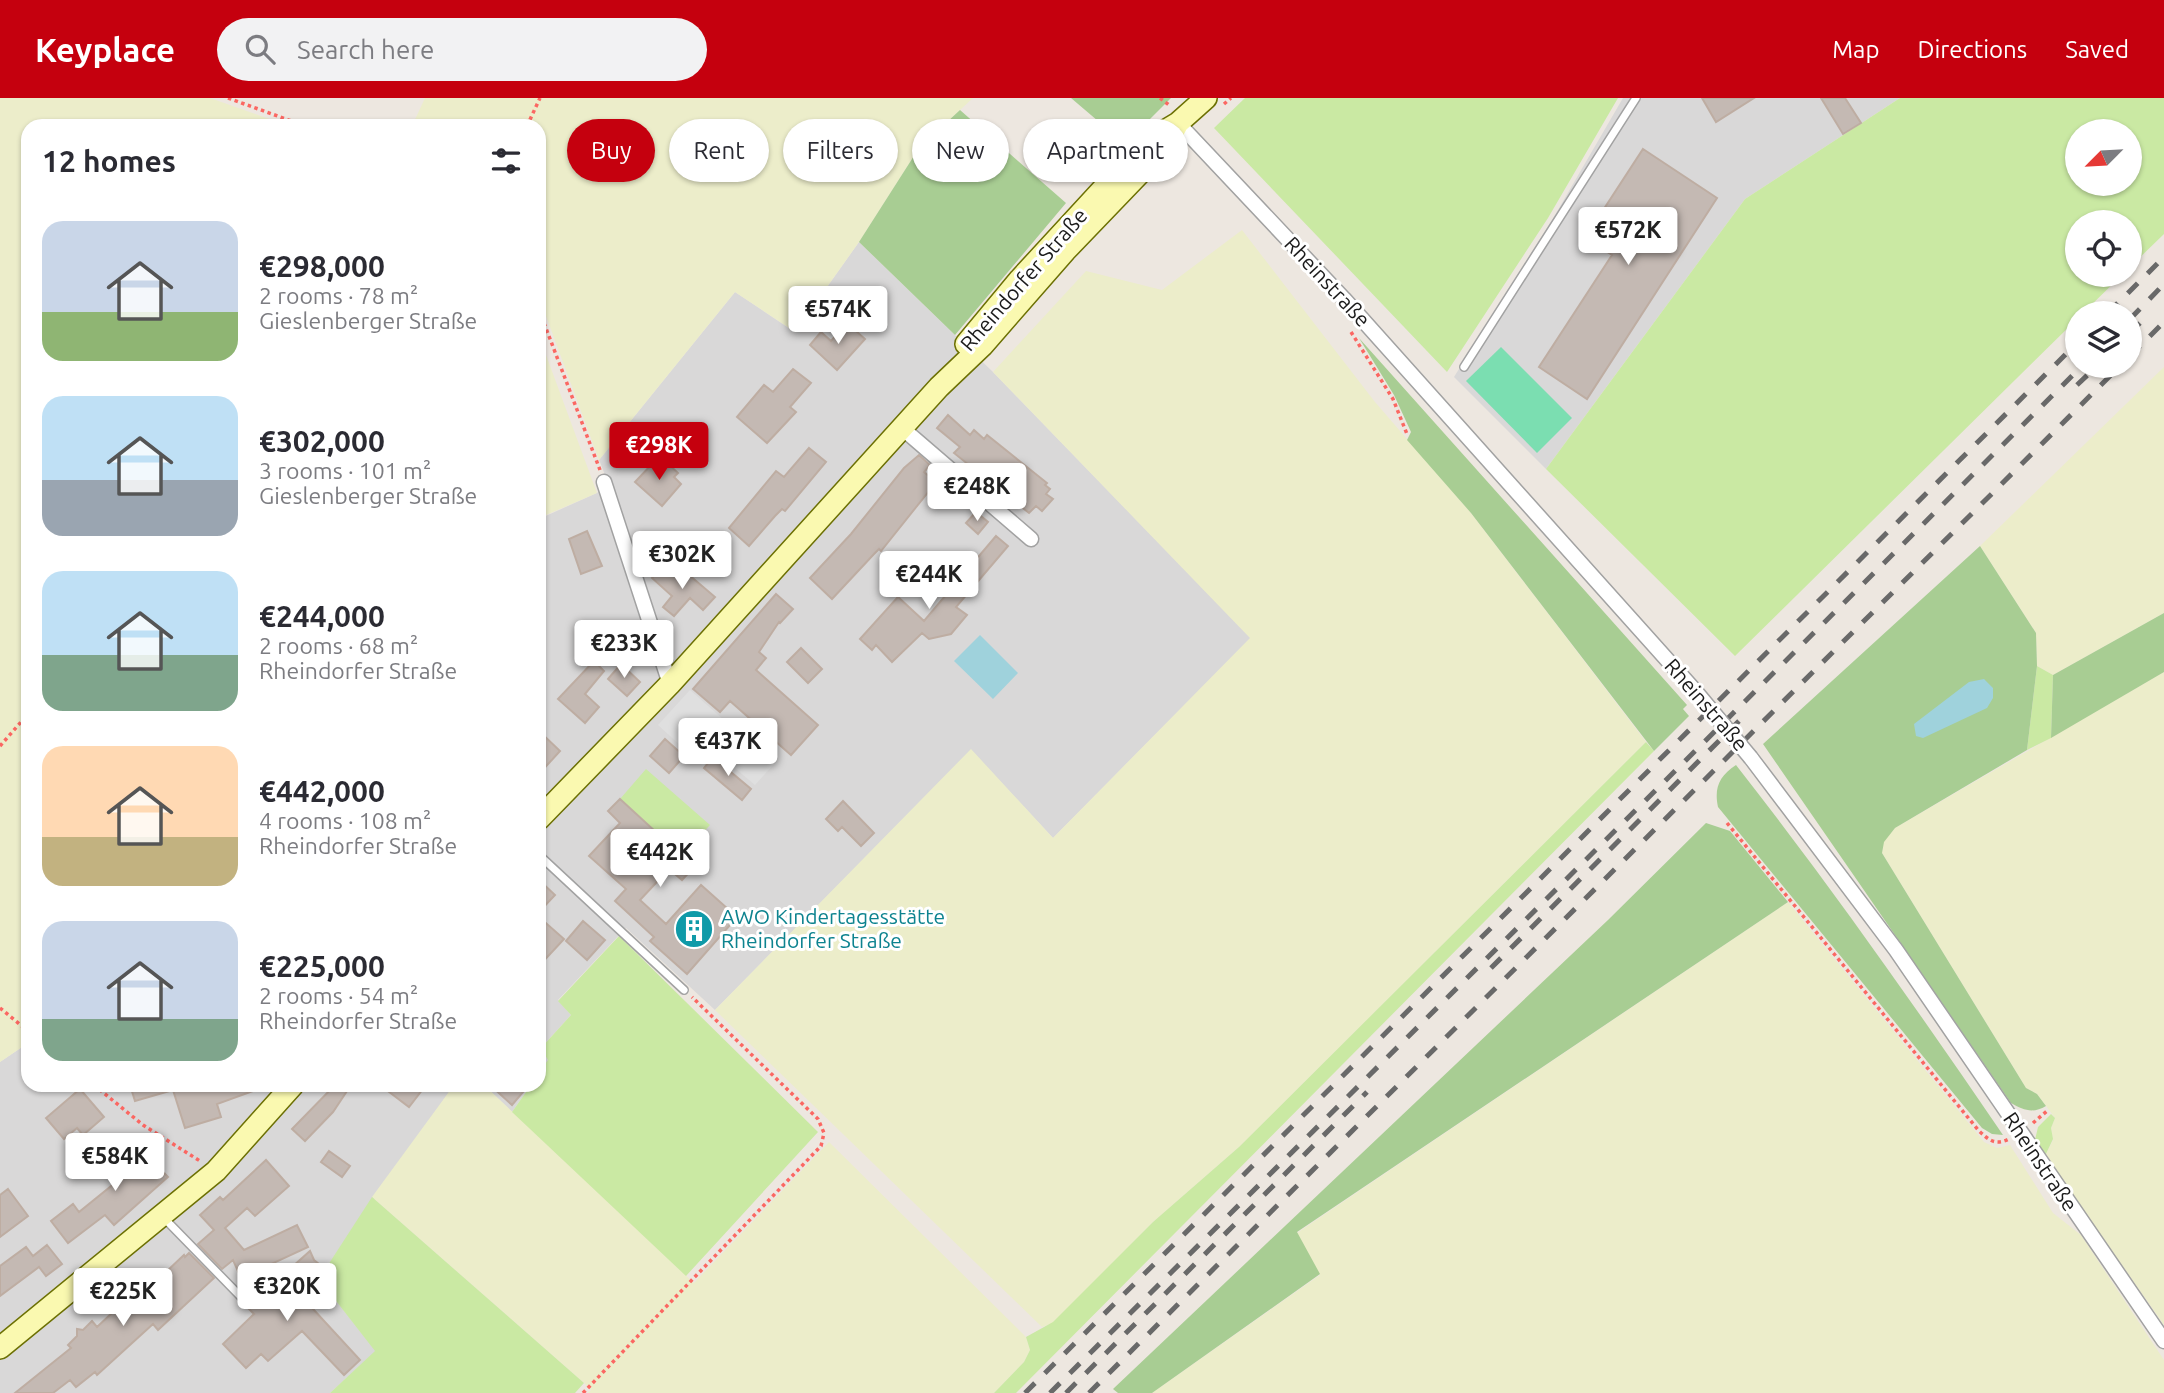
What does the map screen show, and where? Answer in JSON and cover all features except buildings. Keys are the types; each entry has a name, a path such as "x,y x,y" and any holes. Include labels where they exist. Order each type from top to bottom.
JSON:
{"main road":[{"name":"Rheindorfer Straße","path":"1182,119 1206,98"},
{"name":"Rheindorfer Straße","path":"546,811 670,684 939,387 971,337 1071,222 1110,182"},
{"path":"0,1348 216,1171 287,1092"}],"street":[{"name":"Rheinstraße","path":"1188,134 1344,299 1696,692 1751,758 1896,950 2164,1341"},
{"path":"902,428 1031,539"},
{"path":"604,482 670,684"}],"lane":[{"path":"1464,367 1636,98"},
{"path":"546,862 684,990"},
{"path":"162,1216 243,1300"}],"path":[{"path":"228,98 286,119"},
{"path":"530,119 540,98"},
{"path":"1350,328 1358,346 1393,399 1407,434"},
{"path":"546,329 604,482"},
{"path":"0,746 21,723"},
{"path":"1727,823 1979,1130 1992,1142 2002,1143 2021,1133 2048,1111"},
{"path":"583,1393 821,1146 824,1133 818,1119 684,990"},
{"path":"0,1008 21,1025"},
{"path":"103,1092 143,1125 216,1171"}],"shaded area":[{"path":"1623,98 1900,98 1745,199 1546,469 1454,377 1555,215"},
{"path":"859,242 993,372 1251,638 1053,838 971,750 715,1010 626,928 558,1000 571,1015 546,1042 546,516 610,487 599,460 735,292 795,332"},
{"path":"690,690 774,764 755,785 716,752 703,766 658,725"},
{"path":"21,1048 21,1092 449,1092 319,1279 376,1351 330,1393 0,1393 0,1062"},
{"path":"491,1092 526,1092 512,1112"}],"green space":[{"path":"0,98 210,98 269,119 21,119 21,1048 0,1062"},
{"path":"425,98 973,98 950,119 912,119 912,159 898,181 898,119 783,119 783,182 897,182 859,242 795,332 735,292 599,460 546,316 546,119 415,119"},
{"path":"1071,98 1171,98 1150,119 1096,119"},
{"path":"1245,98 1618,98 1548,218 1447,372 1214,128"},
{"path":"1900,98 2164,98 2164,234 2142,255 2142,210 2065,210 2065,287 2110,287 2095,301 2065,301 2065,331 1735,656 1546,469 1745,199"},
{"path":"960,110 970,119 950,119"},
{"path":"1009,153 1023,165 1023,182 1042,182 1066,203 955,335 859,242 912,159 912,182 1009,182"},
{"path":"1242,230 1375,402 1471,513 1646,742 1239,1147 1153,1222 1053,1323 1042,1327 715,1010 971,749 1053,838 1250,638 993,372 1086,271 1162,290"},
{"path":"1359,338 1687,705 1683,709 1689,716 1654,751 1471,513 1407,440 1411,432 1394,395"},
{"path":"1501,347 1572,418 1537,453 1466,381"},
{"path":"546,355 597,493 546,515"},
{"path":"2164,367 2164,613 2053,675 2037,666 2036,633 1980,546"},
{"path":"1980,546 2036,633 2037,666 2027,750 1895,828 1884,842 1882,853 2026,1088 2037,1094 2046,1106 2032,1110 2011,1103 1763,744"},
{"path":"2164,613 2164,672 2051,738 2053,675"},
{"path":"2037,666 2053,675 2051,738 2027,750"},
{"path":"2164,672 2164,1325 2045,1156 2053,1140 2051,1128 2055,1118 2037,1094 2026,1088 1882,853 1883,842 1895,828"},
{"path":"1646,742 1654,751 1016,1393 994,1393 1024,1362 1030,1350 1026,1337 1053,1322 1153,1222 1239,1147"},
{"path":"1736,765 1872,948 2003,1135 1992,1134 1982,1128 1718,807 1719,783"},
{"path":"646,769 710,825 681,856 620,799"},
{"path":"1706,823 1730,831 1788,902 1297,1232 1320,1274 1152,1393 1118,1393 1113,1389 1608,920"},
{"path":"1788,902 1984,1142 1997,1148 2010,1145 2053,1213 2081,1235 2164,1360 2164,1393 1152,1393 1320,1275 1297,1233"},
{"path":"619,936 818,1132 686,1276 512,1112 526,1092 546,1092 546,1042 571,1015 558,1001"},
{"path":"449,1092 491,1092 694,1283 829,1142 1026,1337 1030,1350 1024,1362 994,1393 588,1393 591,1390 584,1383 372,1197"},
{"path":"2051,1114 2055,1118 2051,1128 2053,1139 2045,1156 2035,1140 2038,1127"},
{"path":"372,1197 584,1383 575,1393 330,1393 375,1351 319,1279"}],"water":[{"path":"980,635 1018,673 993,699 954,661"},
{"path":"1984,679 1993,688 1993,698 1987,708 1923,738 1916,736 1914,724 1969,682"}],"railway":[{"path":"2120,301 2164,257"},
{"path":"2142,307 2164,284"},
{"path":"2142,321 2149,314"},
{"path":"2142,344 2164,322"},
{"path":"1025,1393 2065,355"},
{"path":"1050,1393 2070,378"},
{"path":"2077,385 2084,378"},
{"path":"1089,1393 2108,378"},
{"path":"1491,968 1744,716"},
{"path":"1066,1393 1367,1092"}],"place":[{"name":"AWO Kindertagesstätte Rheindorfer Straße","path":"694,929"}]}
